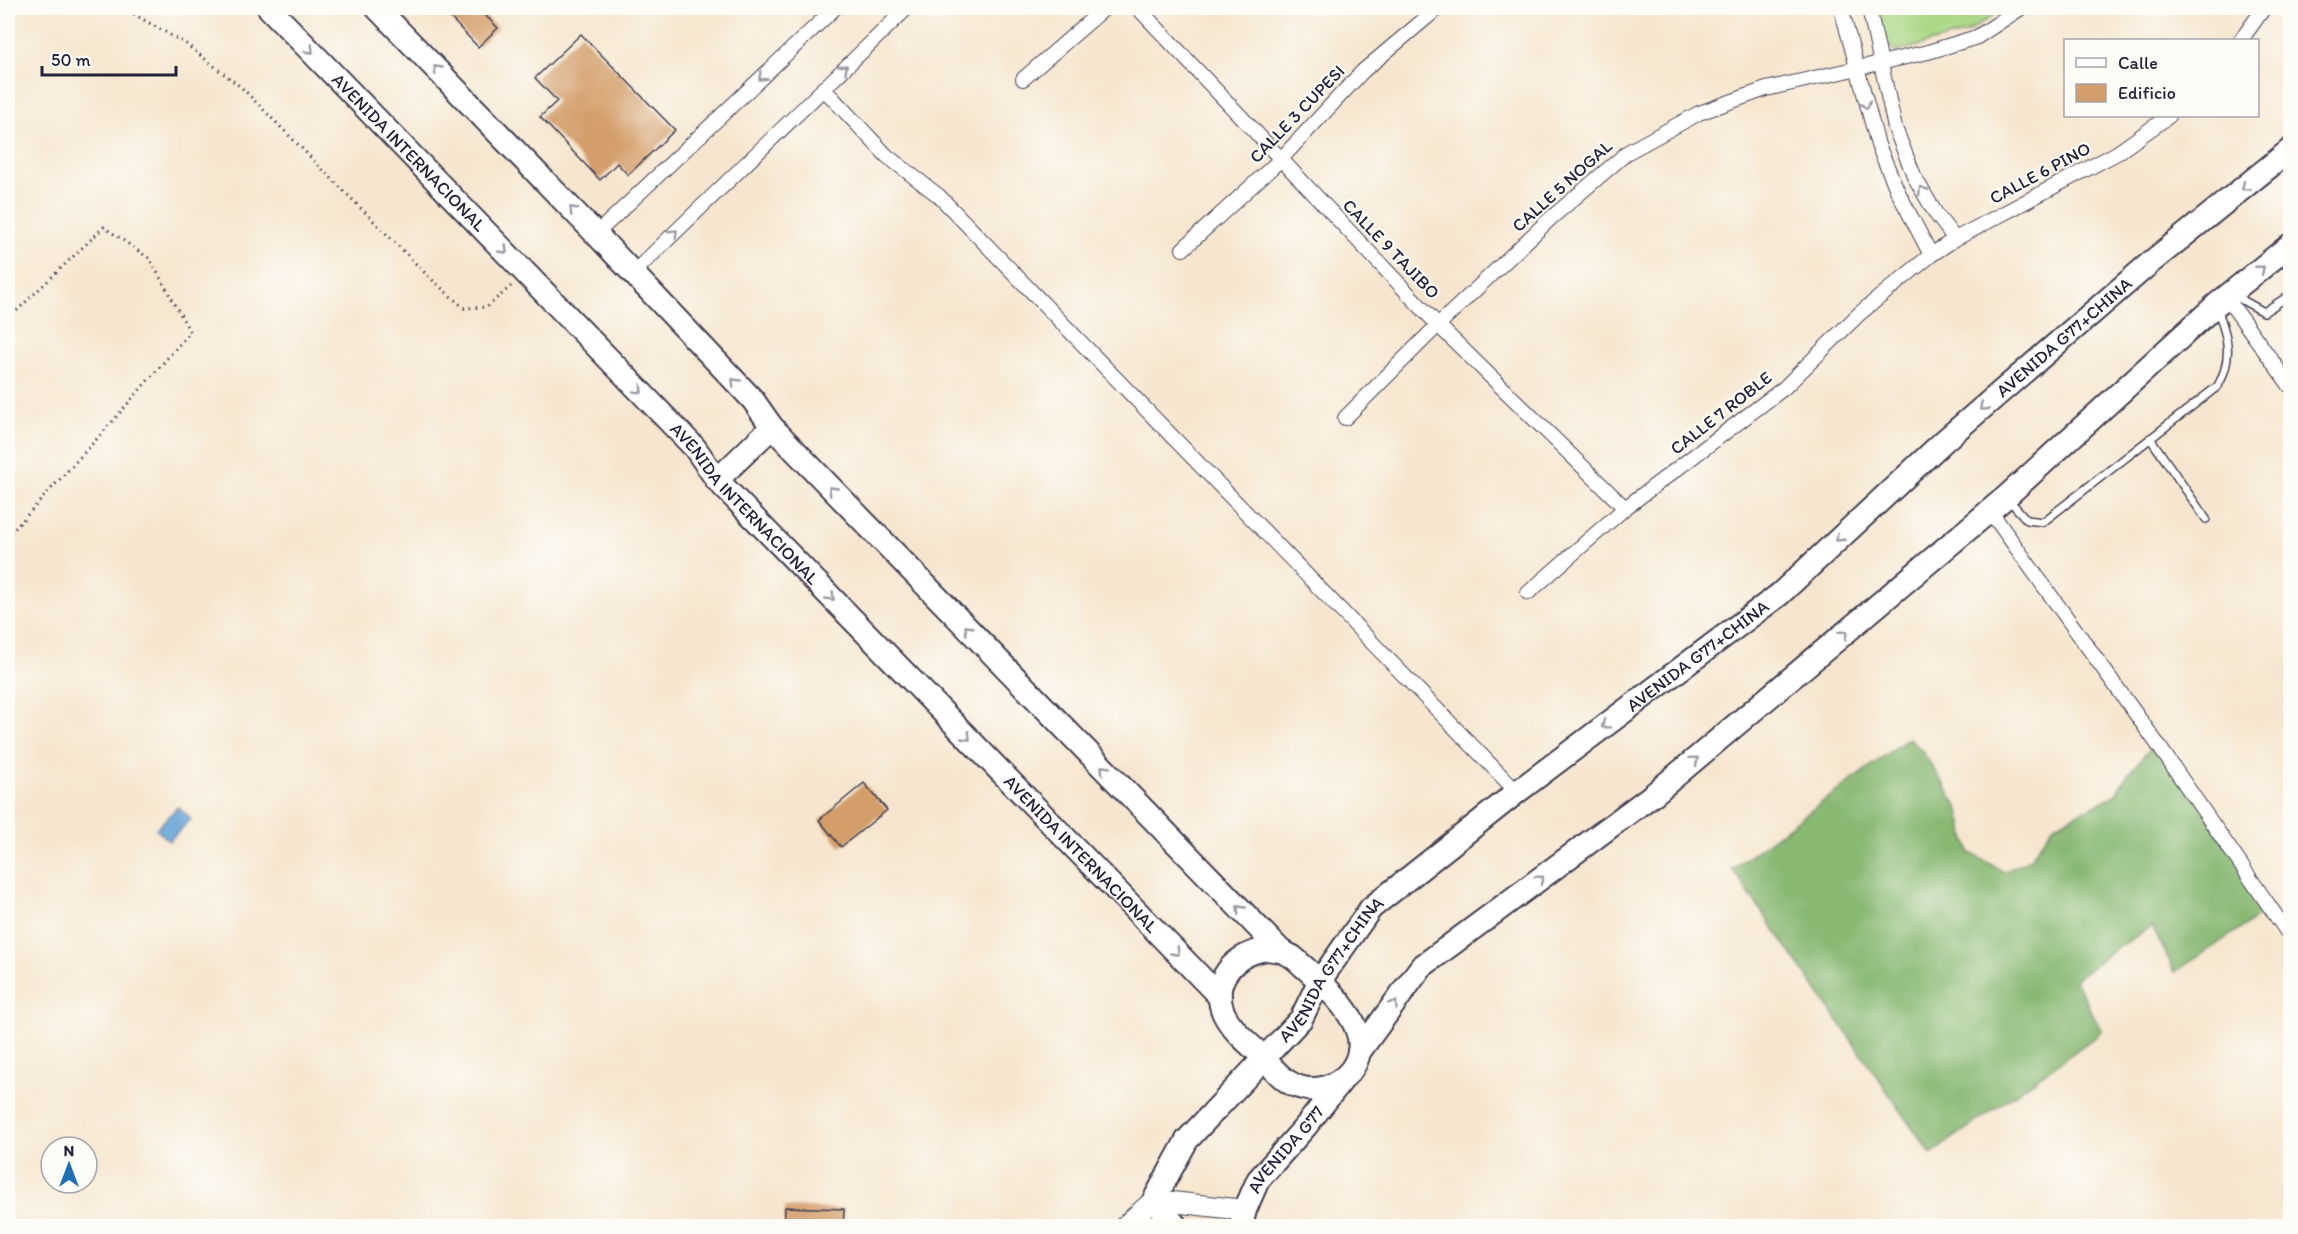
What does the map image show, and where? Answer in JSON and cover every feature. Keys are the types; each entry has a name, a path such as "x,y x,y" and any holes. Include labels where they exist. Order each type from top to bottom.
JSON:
{"main road":[{"name":"AVENIDA INTERNACIONAL","path":"269,8 695,448 717,480 1220,997"},
{"path":"377,8 753,400 772,427 1281,951"},
{"name":"AVENIDA G77+CHINA","path":"1154,1200 1187,1140 1301,1019 1319,982 1371,908 1516,792 1780,594 1944,441 2150,263 2290,150"},
{"path":"1359,1052 1421,967 1654,794 1998,504 2224,299 2290,245"},
{"path":"717,480 772,427"},
{"path":"1343,1078 1330,1086 1314,1089 1299,1087 1284,1080 1232,1026 1224,1013 1220,997 1222,982 1229,968 1241,957 1253,951 1267,949 1281,951 1293,957 1354,1021 1359,1036 1359,1052"},
{"name":"AVENIDA G77","path":"1243,1218 1258,1180 1306,1126 1353,1066 1359,1052"},
{"path":"1154,1200 1176,1227"}],"street":[{"path":"596,234 835,8"},
{"path":"632,274 907,8"},
{"path":"1023,79 1105,8"},
{"name":"CALLE 9 TAJIBO","path":"1138,8 1438,325 1626,507"},
{"name":"CALLE 3 CUPESI","path":"1183,249 1280,160 1364,71 1438,8"},
{"path":"1841,8 1878,145 1898,192 1931,255"},
{"path":"1869,8 1895,128 1915,178 1935,214 1955,238"},
{"name":"CALLE 5 NOGAL","path":"1345,418 1438,325 1551,218 1628,152 1699,113 1766,89 1882,63 1977,37 2021,8"},
{"path":"2242,39 2264,8"},
{"path":"823,88 887,156 939,196 1516,792"},
{"name":"CALLE 6 PINO","path":"1931,255 1955,238 2117,153 2168,117"},
{"name":"CALLE 7 ROBLE","path":"1528,593 1626,507 1784,388 1859,314 1931,255"},
{"path":"2224,299 2290,386"},
{"path":"1998,504 2163,752 2290,936"},
{"path":"1125,1227 1154,1200 1243,1218"}],"lane":[{"path":"1998,504 2027,520 2043,522 2218,386 2227,364 2228,336 2224,299 2264,312 2290,295"},
{"path":"2150,438 2206,519"}],"path":[{"path":"123,8 186,44 242,88 428,276 465,308 486,307 526,273"},
{"path":"8,319 105,227 150,260 190,332 8,536"}],"green space":[{"path":"1877,8 2005,8 1966,33 1895,52 1886,42"},
{"path":"1909,738 1922,751 1958,807 1969,852 2004,872 2030,859 2053,826 2115,795 2129,773 2156,742 2271,908 2175,972 2152,926 2114,950 2075,980 2102,1032 1931,1154 1732,869"}],"water":[{"path":"178,807 191,819 169,841 156,829"}],"building":[{"path":"441,8 478,8 498,28 478,47"},
{"path":"581,34 675,130 628,175 617,163 600,180 540,117 557,101 535,78"},
{"path":"864,783 887,810 841,847 819,820"},
{"path":"785,1207 844,1209 843,1227 784,1227"}]}
